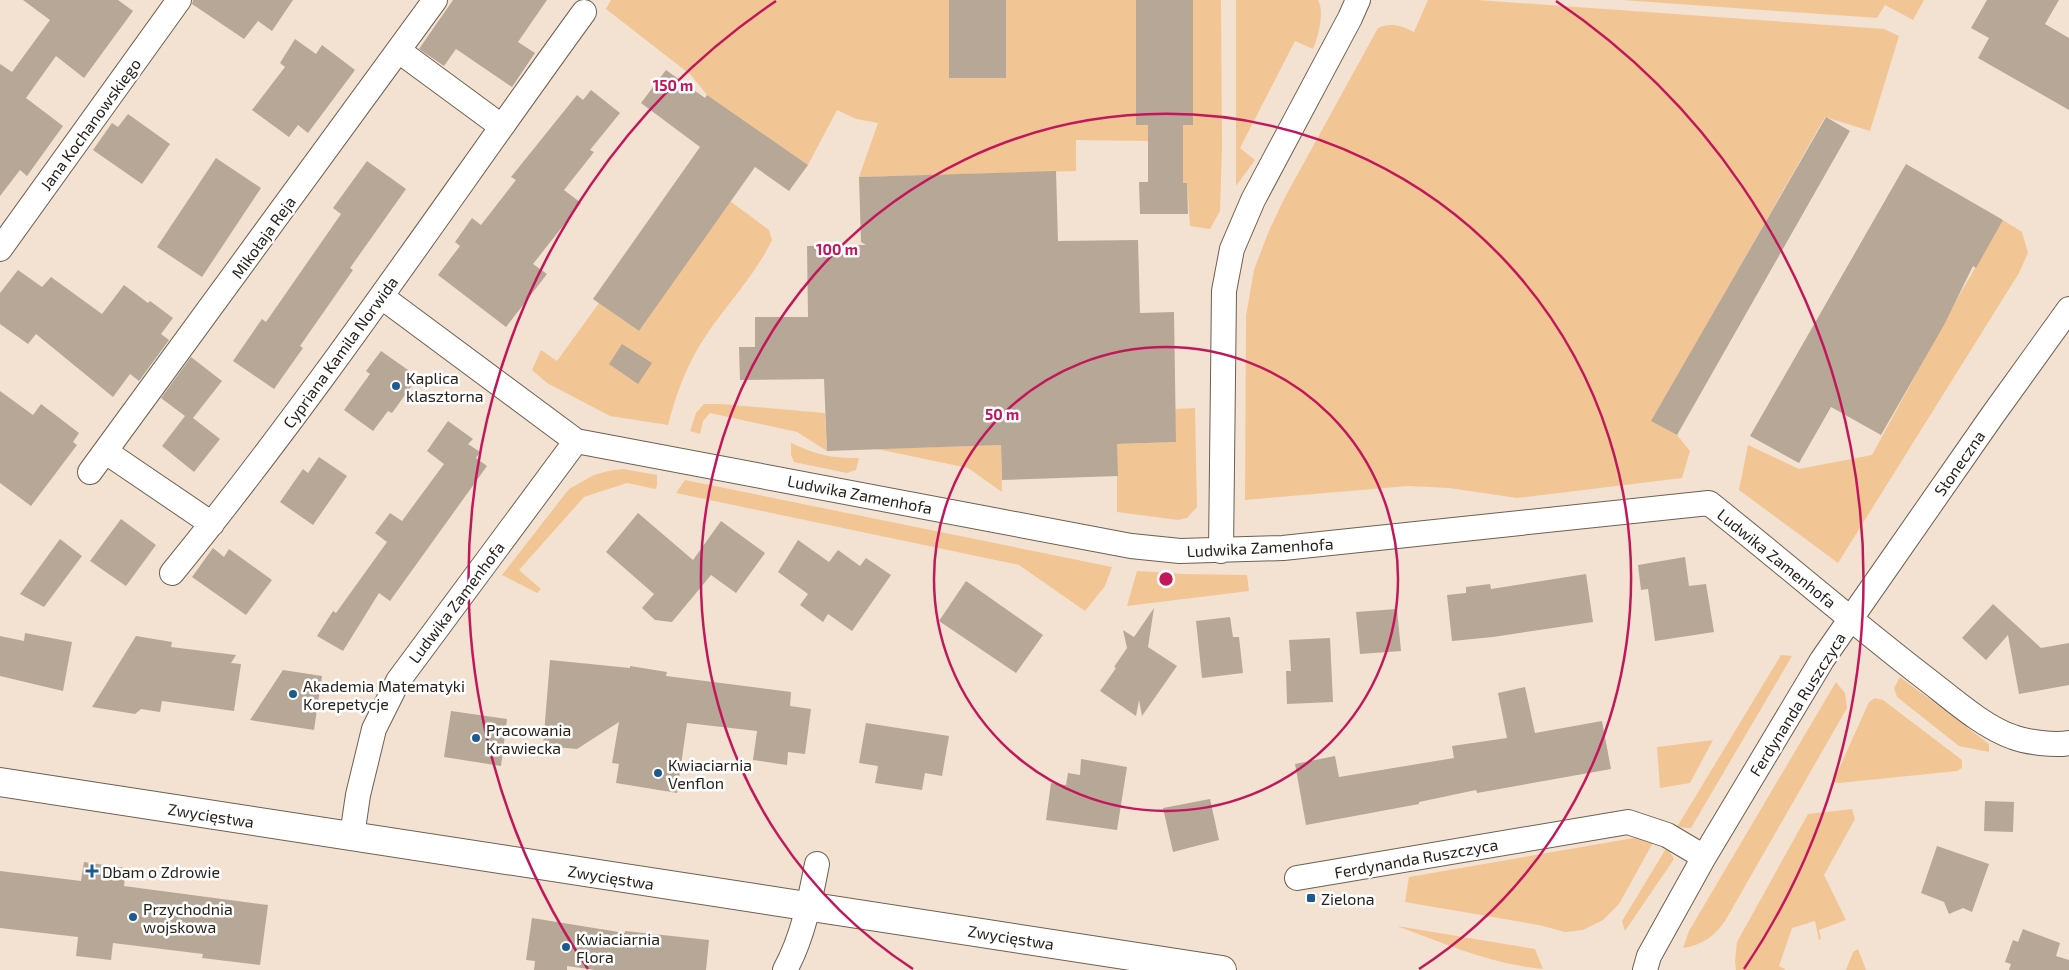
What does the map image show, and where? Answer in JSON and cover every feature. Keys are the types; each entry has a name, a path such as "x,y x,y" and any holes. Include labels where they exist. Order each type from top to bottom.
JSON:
{"main road":[{"name":"Zwycięstwa","path":"0,782 808,908 1222,970"}],"street":[{"name":"Jana Kochanowskiego","path":"0,249 179,0"},
{"name":"Mikołaja Reja","path":"90,472 435,0"},
{"path":"1221,551 1224,291 1232,249 1252,200 1358,0"},
{"name":"Cypriana Kamila Norwida","path":"172,573 212,524 382,297 501,126 584,12"},
{"path":"399,51 501,126"},
{"name":"Ludwika Zamenhofa","path":"382,297 576,441 1131,546 1180,551 1283,548 1709,503 1800,575 1850,618"},
{"name":"Słoneczna","path":"1850,618 2069,309"},
{"name":"Ludwika Zamenhofa","path":"352,836 358,795 374,729 398,681 576,441"},
{"path":"106,452 212,524"},
{"name":"Ferdynanda Ruszczyca","path":"1645,970 1649,956 1704,857 1822,660 1850,618 1978,718 2013,737 2060,745 2069,743"},
{"name":"Ferdynanda Ruszczyca","path":"1298,878 1628,822 1666,835 1704,857"},
{"path":"785,970 792,957 808,908 817,864"}],"shaded area":[{"path":"611,0 1221,0 1222,148 1220,211 1210,229 1190,226 1187,183 1183,183 1183,125 1148,125 1148,141 1076,140 1076,171 859,177 878,123 856,119 837,110 808,165 707,95 691,75 606,9"},
{"path":"1236,0 1318,0 1321,18 1313,49 1295,41 1240,148 1255,160 1236,186"},
{"path":"1428,0 1477,0 1884,29 1899,36 1870,131 1825,117 1652,421 1677,435 1690,451 1682,478 1517,498 1449,488 1408,486 1245,500 1246,316 1254,270 1268,233 1284,199 1378,28 1388,25 1397,26 1414,32"},
{"path":"1622,0 1924,0 1913,20 1885,5 1877,18"},
{"path":"730,201 769,230 772,240 750,277 700,344 688,366 668,425 610,416 547,383 532,370 541,350 557,361 599,303 639,331"},
{"path":"2003,220 2022,232 2028,253 2019,273 1838,563 1739,490 1748,445 1799,469 1872,455 1957,299"},
{"path":"704,404 825,413 827,451 797,432 710,413 703,421 700,434 690,431 696,413"},
{"path":"1195,408 1197,507 1187,518 1178,520 1117,512 1117,444 1176,442 1175,409"},
{"path":"791,443 824,455 859,458 856,470 847,473 794,462 791,455"},
{"path":"1001,445 1002,492 968,468 877,449"},
{"path":"623,469 657,475 657,486 655,489 627,483 584,497 519,570 541,589 537,593 502,575 569,489 594,475"},
{"path":"685,480 1112,567 1105,586 1085,611 1019,565 676,493"},
{"path":"1137,571 1247,575 1249,591 1127,606"},
{"path":"1781,655 1792,656 1691,828 1677,827"},
{"path":"1900,677 1989,744 1989,752 1959,746 1897,697 1894,688"},
{"path":"1836,682 1845,693 1847,708 1725,921 1707,939 1696,945 1683,948 1689,931"},
{"path":"1875,698 1883,700 1962,760 1962,768 1957,771 1839,783 1833,782 1869,702"},
{"path":"1713,740 1690,783 1660,788 1657,747"},
{"path":"1852,809 1855,819 1824,875 1846,920 1819,930 1821,939 1819,940 1815,921 1792,928 1779,966 1786,970 1736,970 1737,942 1808,814"},
{"path":"1645,836 1655,839 1619,904 1603,920 1583,930 1565,932 1539,925 1405,902 1409,877"},
{"path":"1667,847 1674,859 1625,931 1622,921"},
{"path":"1397,926 1535,949 1543,969 1487,958"},
{"path":"1858,949 1866,970 1846,970 1853,952"}],"building":[{"path":"23,0 118,0 133,11 84,78 56,56 26,98 63,126 27,176 20,170 0,196 0,64 12,72 50,20"},
{"path":"193,0 293,0 272,31 258,21 244,39 192,4"},
{"path":"453,0 547,0 518,42 535,53 512,87 456,49 444,66 419,49"},
{"path":"949,0 1006,0 1006,78 949,78"},
{"path":"1136,0 1193,0 1193,125 1183,125 1183,183 1187,183 1188,214 1140,214 1139,182 1148,182 1148,125 1136,125"},
{"path":"1987,0 2059,0 2045,24 2069,38 2069,110 1978,58 1989,38 1971,28"},
{"path":"295,39 316,54 322,45 355,70 308,133 298,125 289,137 252,110 285,67 280,63"},
{"path":"666,70 705,98 707,95 808,165 789,191 755,167 639,331 593,299 700,147 641,103"},
{"path":"591,90 620,113 590,150 594,152 564,190 581,203 533,264 547,274 506,327 438,275 460,246 455,242 472,218 481,225 516,180 511,177 577,95 583,100"},
{"path":"128,114 170,144 142,184 93,150 112,123 118,127"},
{"path":"1826,117 1850,131 1677,435 1651,421"},
{"path":"216,158 261,188 202,277 157,247"},
{"path":"367,161 406,189 350,268 353,270 300,346 303,348 274,389 233,361 262,319 266,322 341,214 333,208"},
{"path":"1906,164 2003,220 1976,268 1973,266 1944,325 1881,435 1831,407 1799,463 1750,436"},
{"path":"1056,171 1058,241 1138,240 1140,313 1174,312 1176,442 1117,444 1118,476 1002,480 1001,445 827,451 824,379 740,380 739,347 755,347 755,317 808,317 807,246 866,245 861,242 859,177"},
{"path":"18,270 42,287 51,277 102,314 124,285 148,303 150,301 173,318 161,334 169,340 139,381 130,374 113,397 36,334 28,344 0,324 0,293"},
{"path":"622,344 652,363 638,384 609,364"},
{"path":"381,351 418,377 392,413 388,411 373,431 344,410 370,374 366,371"},
{"path":"191,357 222,381 193,418 220,439 194,472 162,446 185,416 161,398"},
{"path":"0,391 33,415 41,404 79,433 73,442 77,445 31,506 0,483"},
{"path":"448,421 473,439 468,444 480,452 476,458 487,466 390,601 379,593 343,651 317,636 333,611 336,613 387,542 375,533 390,513 402,521 444,464 427,451"},
{"path":"319,457 347,476 313,525 280,502 303,469 308,473"},
{"path":"638,513 693,560 721,521 765,553 736,593 711,575 672,622 655,620 642,608 654,594 606,552"},
{"path":"121,519 156,545 126,586 90,561"},
{"path":"60,539 82,556 44,607 20,594"},
{"path":"798,540 829,562 838,550 860,566 866,558 891,575 852,631 828,614 823,622 800,605 808,594 778,572"},
{"path":"213,548 224,557 229,549 272,580 246,615 192,577"},
{"path":"1685,557 1689,586 1706,584 1714,632 1655,641 1648,589 1641,590 1638,565"},
{"path":"1586,574 1593,622 1493,637 1452,641 1447,595 1466,593 1466,587 1490,584 1491,589"},
{"path":"966,581 1043,635 1016,673 939,621"},
{"path":"1993,604 2041,648 2069,643 2069,685 2019,694 2008,635 1986,660 1962,638"},
{"path":"1154,608 1148,647 1177,666 1142,716 1139,700 1136,716 1100,691 1127,648 1123,630 1134,637"},
{"path":"1397,609 1401,651 1360,654 1356,612"},
{"path":"1230,617 1233,637 1239,637 1243,673 1202,678 1196,621"},
{"path":"25,633 72,642 63,691 0,676 0,636 24,641"},
{"path":"136,636 172,642 171,647 236,655 231,663 241,664 234,711 162,701 160,712 141,709 135,714 92,707"},
{"path":"1330,638 1333,702 1287,704 1286,671 1291,671 1289,640"},
{"path":"550,660 630,668 630,666 667,672 666,676 791,692 790,706 811,709 805,754 788,752 787,765 753,760 757,731 687,723 677,793 616,783 619,764 612,763 619,722 577,749 543,746"},
{"name":"Akademia Matematyki Korepetycje","path":"283,670 322,676 314,730 250,720"},
{"path":"1525,687 1535,733 1602,721 1611,769 1477,793 1476,790 1419,802 1419,804 1306,825 1295,764 1335,756 1339,777 1454,758 1452,746 1507,738 1498,693"},
{"name":"Pracowania Krawiecka","path":"451,711 507,719 501,766 444,757"},
{"path":"866,723 949,736 942,776 925,773 922,790 875,783 878,766 859,763"},
{"path":"1081,759 1127,767 1117,830 1046,820 1051,783 1066,785 1068,773 1080,775"},
{"path":"1210,799 1219,840 1173,852 1163,808"},
{"path":"1985,801 2014,802 2013,832 1984,831"},
{"path":"1937,846 1989,864 1972,912 1963,908 1949,914 1944,902 1921,893"},
{"name":"Przychodnia wojskowa","path":"84,862 126,868 124,886 268,905 260,965 202,958 203,954 113,943 111,960 76,956 78,937 0,928 0,871 81,881"},
{"path":"532,918 625,933 625,931 709,940 706,970 595,970 567,966 567,970 534,970 535,961 526,960"},
{"path":"2023,929 2060,943 2056,956 2069,960 2069,970 2009,970 2011,964 2005,962 2013,940 2018,942"}],"place":[{"name":"Kaplica klasztorna","path":"396,386"},
{"name":"Akademia Matematyki Korepetycje","path":"293,694"},
{"name":"Pracowania Krawiecka","path":"476,738"},
{"name":"Kwiaciarnia Venflon","path":"658,773"},
{"name":"Dbam o Zdrowie","path":"92,871"},
{"name":"Zielona","path":"1311,898"},
{"name":"Przychodnia wojskowa","path":"133,917"},
{"name":"Kwiaciarnia Flora","path":"566,947"}]}
